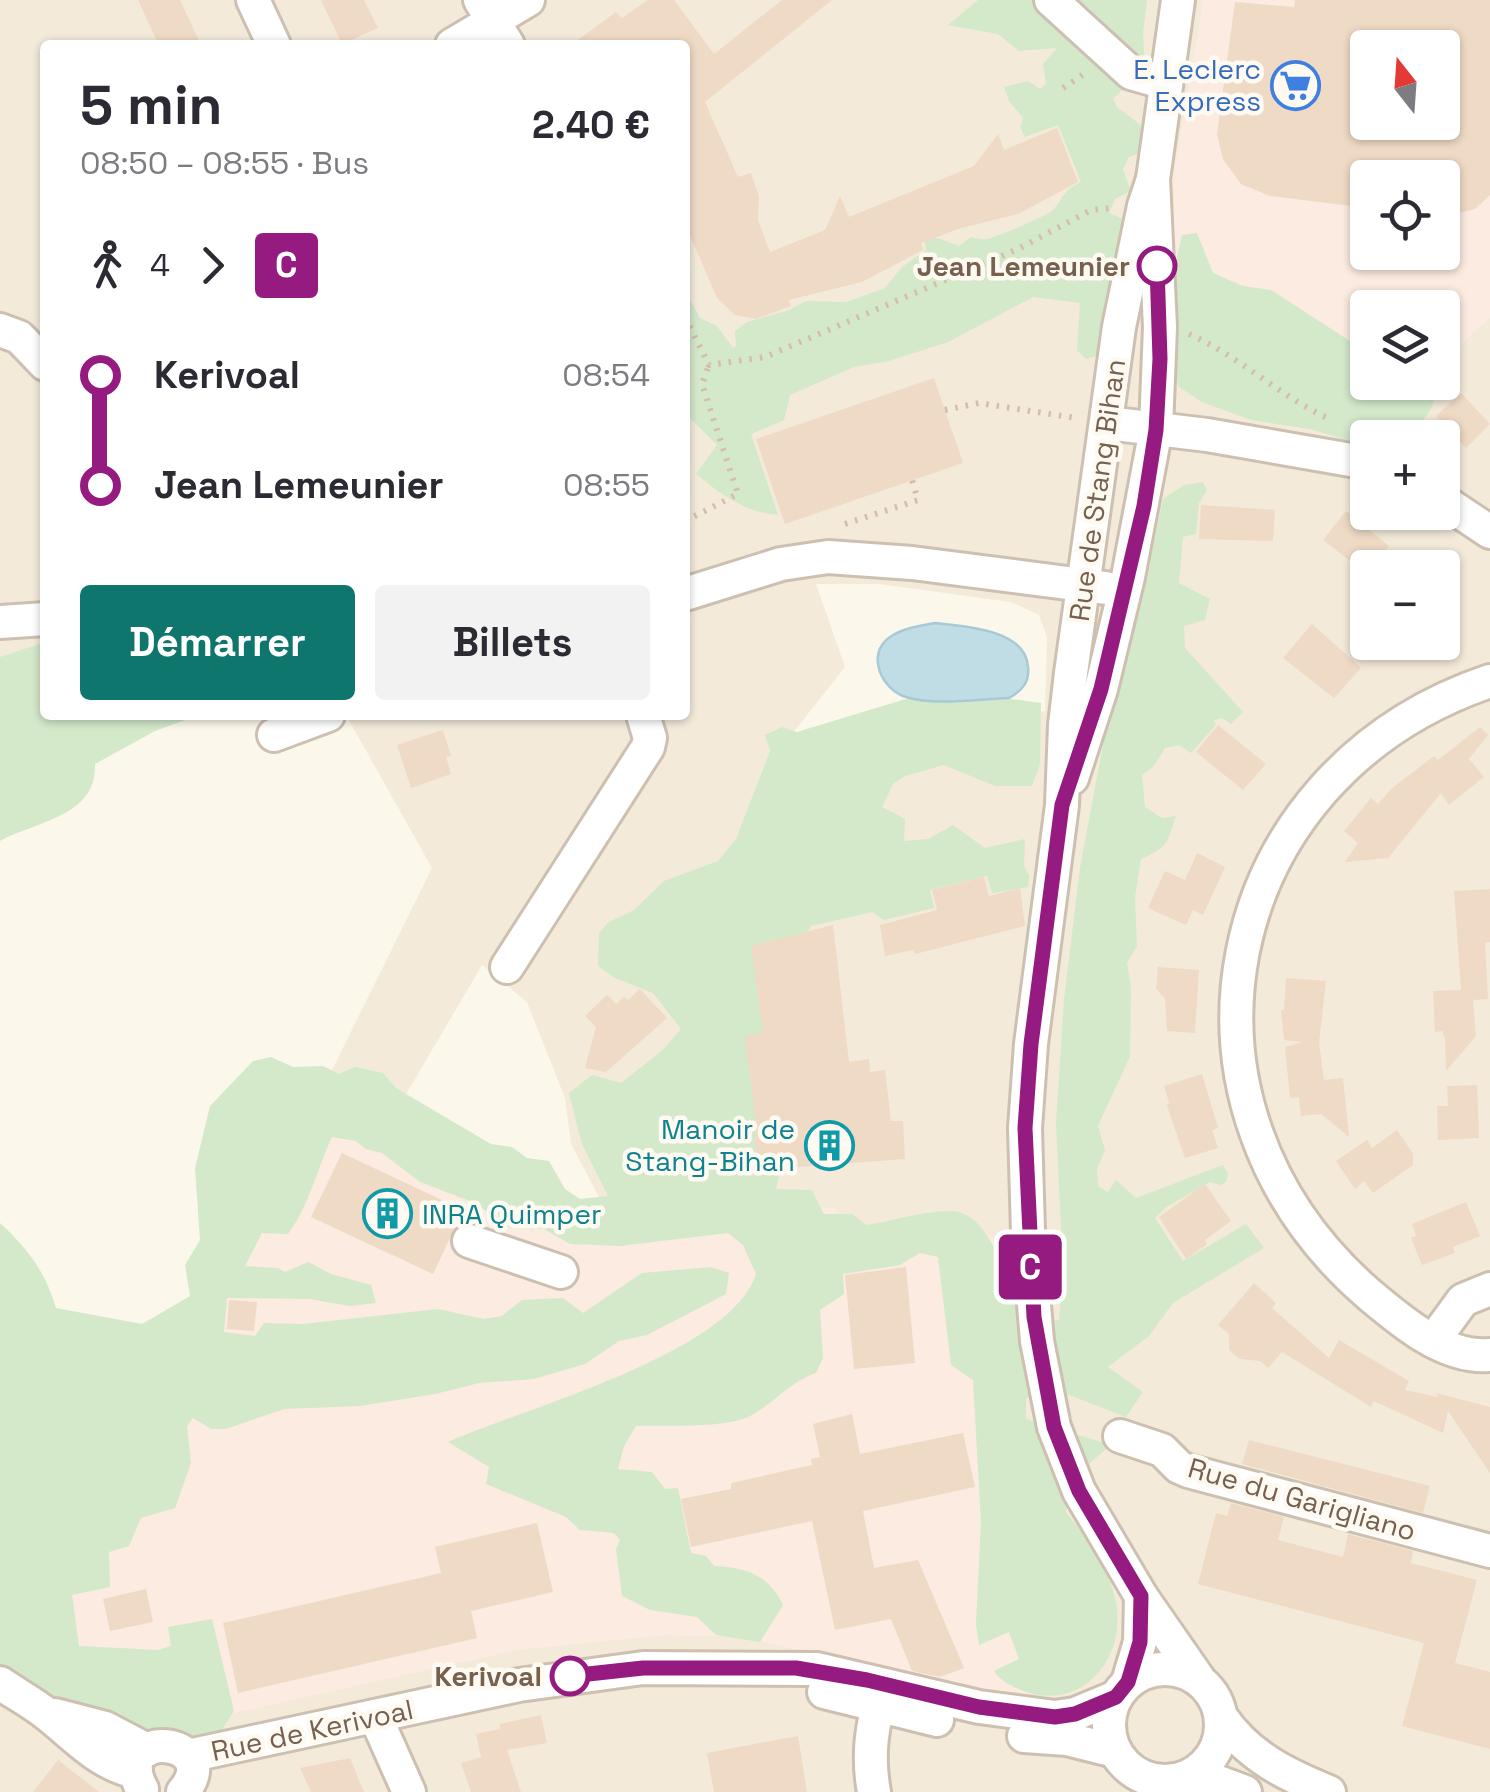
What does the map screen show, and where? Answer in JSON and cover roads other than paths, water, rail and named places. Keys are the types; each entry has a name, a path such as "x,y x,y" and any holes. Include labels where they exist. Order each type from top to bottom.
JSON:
{"street":[{"path":"253,0 272,40"},
{"path":"461,40 528,0"},
{"path":"1051,0 1131,73 1166,83"},
{"name":"Rue de Stang Bihan","path":"1178,0 1148,192 1119,327 1065,725 1062,805 1032,1030 1025,1128 1032,1300 1045,1387 1064,1453 1079,1491 1141,1596 1198,1678"},
{"name":"Rue de Stang Bihan","path":"1062,805 1101,689 1144,506 1156,430 1160,327 1148,192"},
{"path":"0,330 18,337 40,359"},
{"path":"1107,423 1350,459"},
{"path":"1460,512 1490,532"},
{"path":"690,592 781,564 828,557 888,560 1106,588 1090,666 1101,689"},
{"path":"0,622 40,620"},
{"path":"1490,681 1436,703 1386,732 1346,764 1310,801 1282,843 1254,908 1237,989 1237,1032 1250,1111 1298,1218 1330,1258 1379,1303 1432,1341 1466,1354 1490,1355"},
{"path":"274,735 314,720"},
{"path":"507,967 648,747 645,720"},
{"path":"469,1241 560,1272"},
{"path":"1432,1341 1463,1300 1490,1289"},
{"name":"Rue du Garigliano","path":"1120,1436 1162,1450 1188,1471 1490,1551"},
{"path":"1122,1690 1144,1672 1162,1668 1181,1670 1198,1678 1218,1703 1222,1718 1215,1752 1204,1766 1176,1780 1150,1779 1127,1766 1115,1751 1108,1726 1140,1642 1141,1596"},
{"name":"Rue de Kerivoal","path":"0,1683 46,1713 103,1760 115,1767 143,1771 166,1744 188,1756 580,1675 643,1668 816,1670 975,1729 1067,1739 1115,1751"},
{"name":"Rue de Kerivoal","path":"881,1694 1055,1717 1075,1714 1122,1690"},
{"path":"874,1792 868,1755 881,1694"},
{"path":"376,1718 409,1792"},
{"path":"1222,1718 1258,1756 1292,1778 1330,1792"},
{"path":"183,1792 192,1774 188,1756"},
{"path":"1189,1776 1245,1792"}],"water":[{"path":"935,623 991,632 1017,645 1025,654 1028,667 1024,686 1009,698 930,701 897,693 880,671 883,644 900,631"}],"place":[{"name":"E. Leclerc Express","path":"1296,85"},
{"name":"Jean Lemeunier","path":"1157,266"},
{"name":"Manoir de Stang-Bihan","path":"830,1145"},
{"name":"INRA Quimper","path":"387,1214"},
{"name":"Kerivoal","path":"570,1676"}]}
